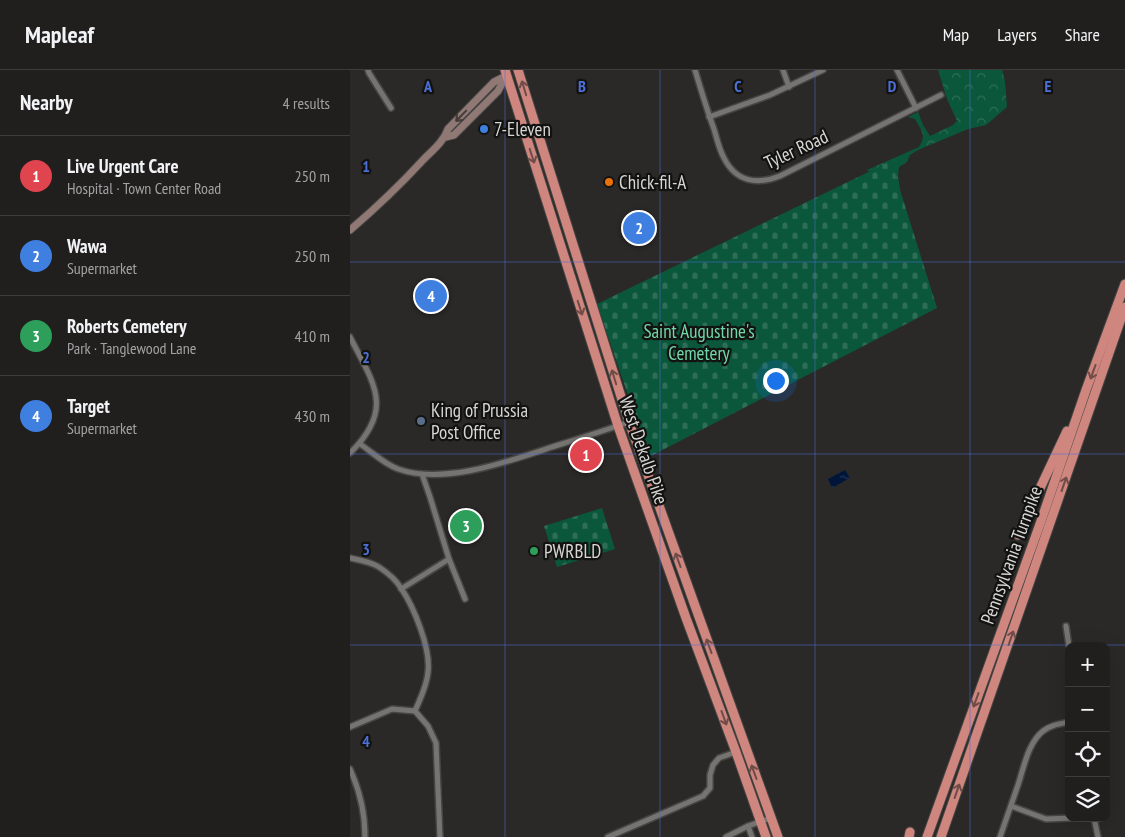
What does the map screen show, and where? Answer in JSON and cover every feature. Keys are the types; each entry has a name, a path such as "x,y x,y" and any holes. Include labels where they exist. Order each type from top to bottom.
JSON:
{"highway":[{"name":"West Dekalb Pike","path":"518,70 629,422 778,837"},
{"name":"West Dekalb Pike","path":"505,73 618,426 766,837"},
{"path":"554,225 570,258 579,264"},
{"path":"565,262 587,291"},
{"name":"Pennsylvania Turnpike","path":"927,837 1125,284"},
{"name":"Pennsylvania Turnpike","path":"941,837 1125,307"},
{"path":"1018,535 1086,390"}],"main road":[{"path":"350,230 387,197 446,137 448,129 505,73"}],"street":[{"path":"368,70 390,108"},
{"name":"Tyler Road","path":"695,70 724,158 734,172 752,181 762,182 780,176 941,95"},
{"path":"783,70 789,87"},
{"path":"709,117 789,87 823,70"},
{"path":"896,70 916,108"},
{"path":"350,337 372,380 377,400 376,414 368,434 350,453"},
{"path":"360,444 397,469 422,474 451,473 492,466 629,422"},
{"path":"422,474 449,559 465,599"},
{"path":"350,558 377,566 390,576 402,589 414,612 427,652 428,671 424,690 415,712"},
{"path":"402,589 449,559"},
{"path":"1066,626 1068,642"},
{"path":"350,727 392,709 415,712 428,726 436,743 440,837"},
{"path":"1000,837 1028,756 1037,738 1049,728 1065,723"},
{"path":"608,837 703,796 710,788 712,765 719,758 736,752"},
{"path":"350,769 360,794 365,837"},
{"path":"1011,806 1046,819 1065,818"},
{"path":"726,837 748,826 771,818"},
{"path":"1095,822 1098,837"},
{"path":"748,826 752,837"}],"green space":[{"path":"938,70 1002,70 1007,107 986,125 968,129 910,155 907,162 899,167 900,190 867,170 919,147 923,139 922,133 915,119 908,117 918,112 930,136 953,125 957,121 947,99"},
{"name":"Saint Augustine's Cemetery","path":"891,161 937,308 649,457 597,304"},
{"path":"602,508 615,549 557,567 544,526"}],"water":[{"path":"845,470 850,478 832,488 828,479"}],"place":[{"name":"7-Eleven","path":"484,129"},
{"name":"Chick-fil-A","path":"609,182"},
{"name":"Wawa","path":"639,228"},
{"name":"Target","path":"431,296"},
{"name":"King of Prussia Post Office","path":"421,421"},
{"name":"Live Urgent Care","path":"586,455"},
{"name":"Roberts Cemetery","path":"466,526"},
{"name":"PWRBLD","path":"534,551"}]}
